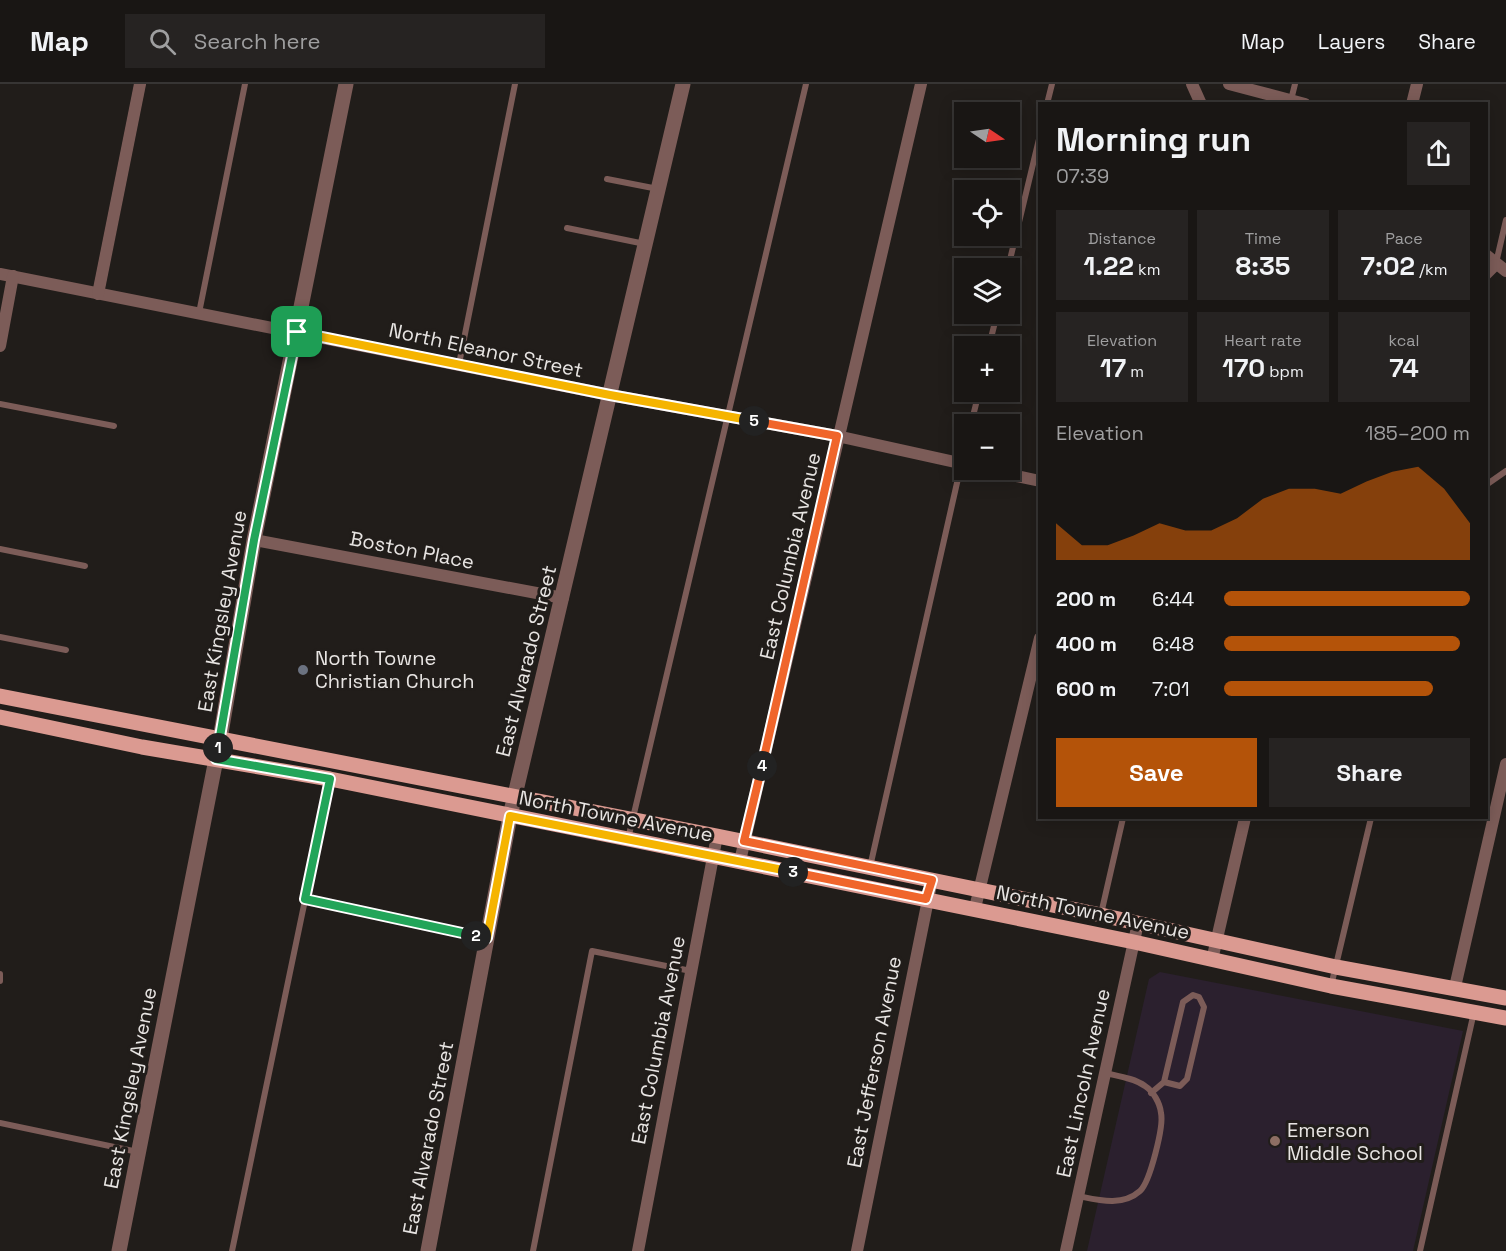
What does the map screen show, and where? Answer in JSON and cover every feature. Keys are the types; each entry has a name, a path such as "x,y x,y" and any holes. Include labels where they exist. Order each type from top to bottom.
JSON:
{"main road":[{"name":"North Towne Avenue","path":"0,696 744,841 1101,915 1336,967 1506,998"},
{"name":"North Towne Avenue","path":"0,717 142,747 330,779 975,908 1331,986 1506,1018"}],"street":[{"path":"98,294 140,84"},
{"name":"East Kingsley Avenue","path":"119,1251 220,739 254,540 346,84"},
{"name":"East Alvarado Street","path":"428,1251 510,816 683,84"},
{"name":"East Columbia Avenue","path":"740,861 837,436 921,84"},
{"path":"1192,84 1200,102"},
{"path":"1229,84 1298,102"},
{"path":"1412,102 1417,84"},
{"name":"North Eleanor Street","path":"0,274 610,395 954,458"},
{"path":"0,346 14,276"},
{"path":"1020,477 1038,481"},
{"name":"Boston Place","path":"254,540 563,598"},
{"path":"975,908 981,891 1038,647"},
{"path":"1455,987 1506,764"},
{"path":"1212,960 1245,819"},
{"name":"East Columbia Avenue","path":"638,1251 717,836"},
{"name":"East Jefferson Avenue","path":"857,1251 926,899 932,880"},
{"name":"East Lincoln Avenue","path":"1066,1251 1138,923"}],"lane":[{"path":"199,313 245,84"},
{"path":"459,364 515,84"},
{"path":"628,839 806,84"},
{"path":"1048,102 1052,84"},
{"path":"1292,100 1295,84"},
{"path":"1010,258 1038,143"},
{"path":"607,179 658,190"},
{"path":"1496,270 1506,220"},
{"path":"567,228 646,244"},
{"path":"0,404 114,426"},
{"path":"1488,484 1506,471"},
{"path":"870,867 959,480"},
{"path":"0,549 85,566"},
{"path":"0,637 66,650"},
{"path":"232,1251 330,779"},
{"path":"1101,915 1123,819"},
{"path":"1331,986 1371,819"},
{"path":"305,899 487,938"},
{"path":"533,1251 592,951 691,971"},
{"path":"0,974 0,981"},
{"path":"1151,1093 1164,1082 1183,1002 1193,995 1199,997 1204,1007 1187,1079 1180,1086 1164,1082"},
{"path":"1420,1251 1474,1012"},
{"path":"1078,1196 1109,1202 1127,1199 1141,1191 1150,1172 1162,1114 1145,1086 1105,1073"},
{"path":"0,1123 139,1153"}],"shaded area":[{"name":"Emerson Middle School","path":"1160,972 1463,1031 1413,1251 1087,1251 1149,979"}],"place":[{"name":"North Towne Christian Church","path":"303,670"},
{"name":"Emerson Middle School","path":"1275,1141"}],"route":[{"path":"297,332 610,395 837,436 744,841 932,880 926,899 510,816 487,938 305,899 330,779 216,759 254,540 297,332"}]}
